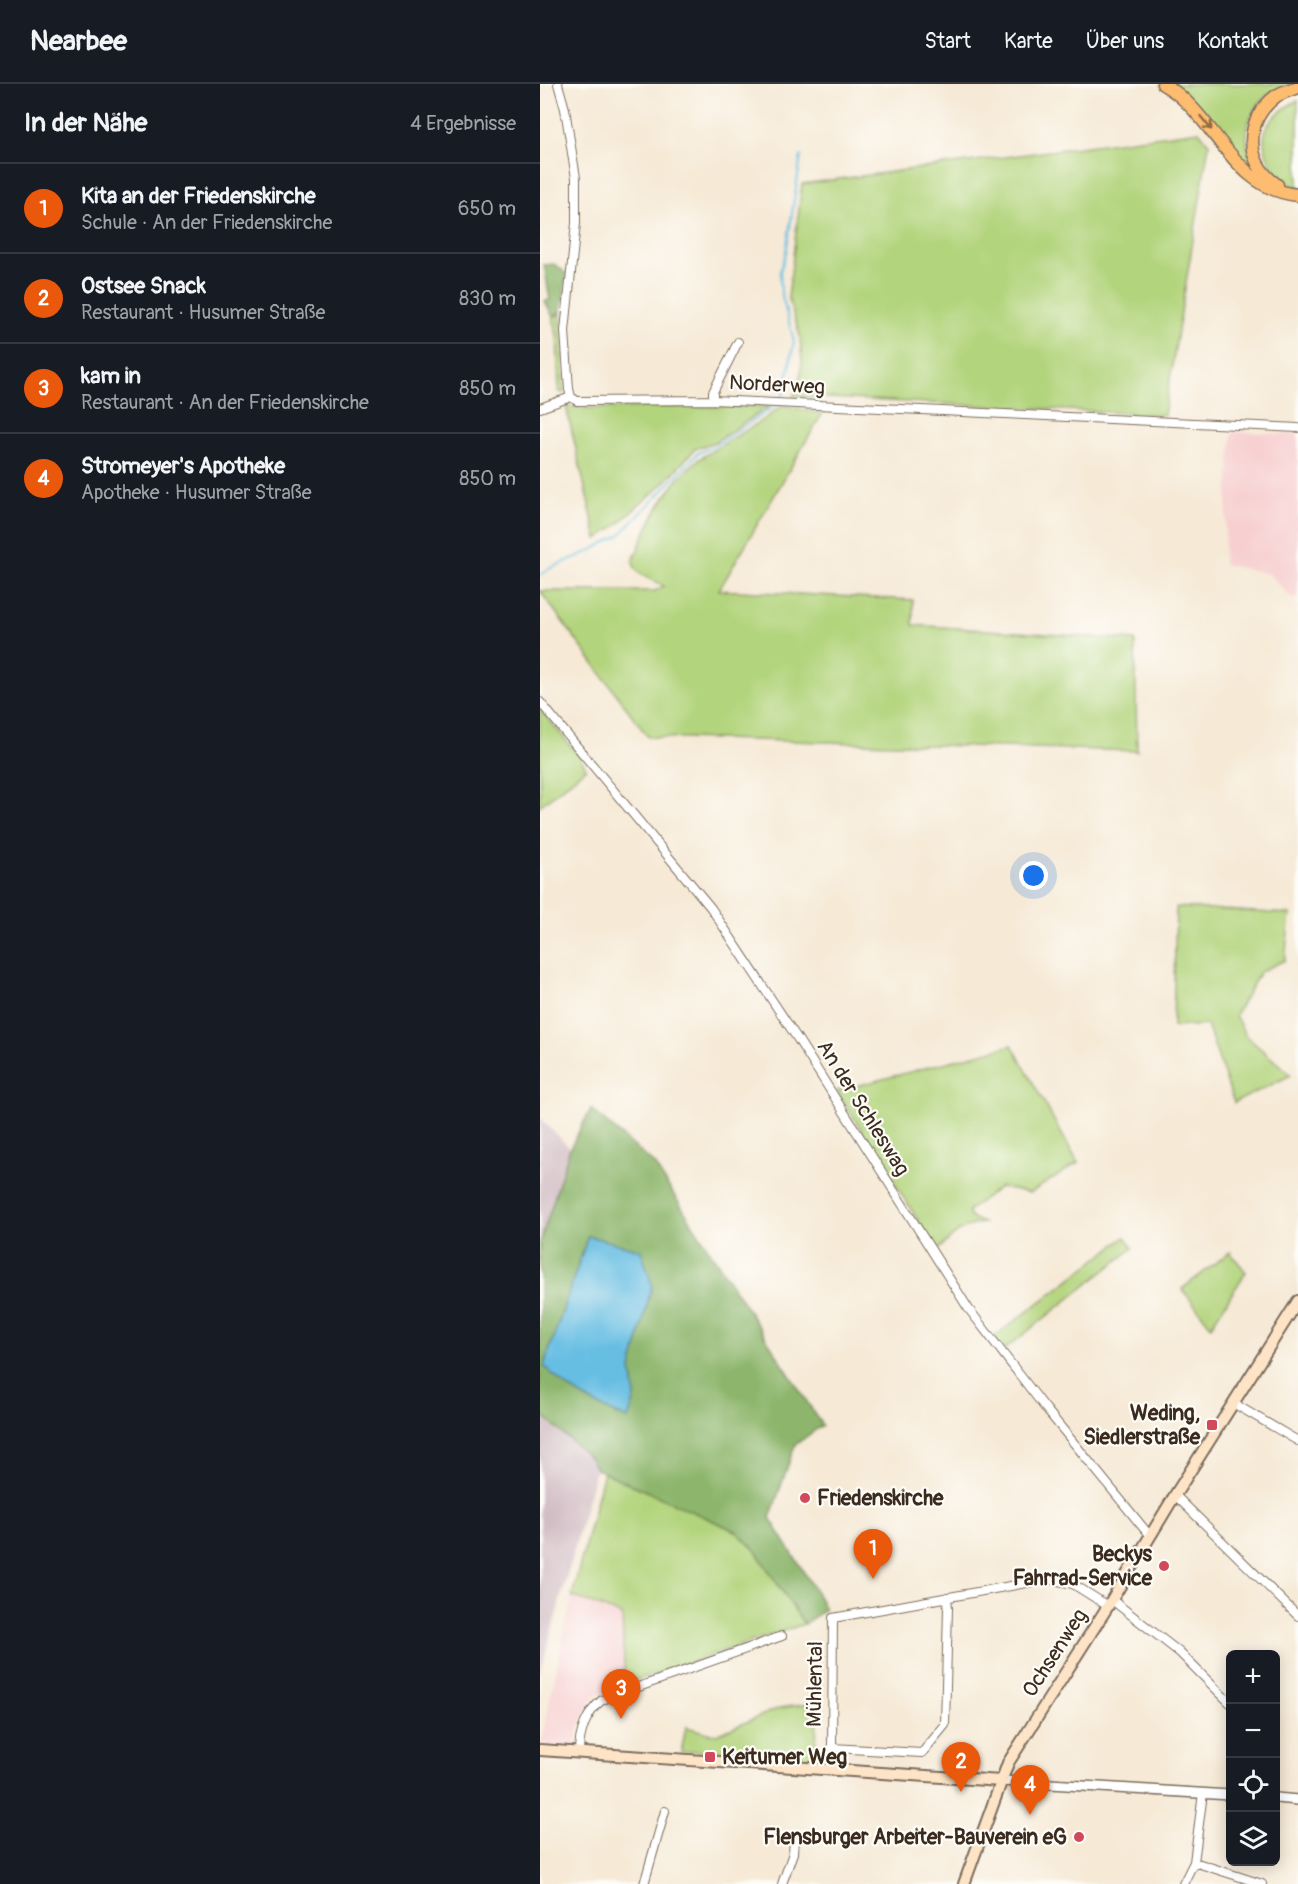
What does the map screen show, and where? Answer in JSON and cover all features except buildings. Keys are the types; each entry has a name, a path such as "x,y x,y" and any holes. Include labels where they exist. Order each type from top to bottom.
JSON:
{"highway":[{"path":"1163,84 1192,106 1243,170 1267,188 1294,195"},
{"path":"1294,195 1265,176 1253,156 1252,135 1260,115 1277,96 1298,87"}],"main road":[{"name":"Ochsenweg","path":"964,1884 1008,1763 1298,1301"},
{"path":"540,1750 1001,1781"}],"street":[{"path":"540,408 571,398 565,331 576,222 576,178 566,109 558,84"},
{"path":"713,400 713,392 738,342"},
{"name":"Norderweg","path":"571,398 584,402 713,400 1298,428"},
{"name":"An der Schleswag","path":"540,702 711,908 799,1041 968,1308 1150,1536"},
{"path":"1233,1403 1298,1441"},
{"path":"1175,1495 1298,1616"},
{"path":"947,1598 1049,1579 1073,1584 1110,1603 1179,1652 1226,1699"},
{"name":"Mühlental","path":"947,1598 945,1725 922,1753 832,1748 833,1618 947,1598"},
{"path":"579,1753 582,1730 588,1715 602,1700 782,1636"},
{"path":"1001,1781 1226,1795"},
{"path":"1183,1884 1194,1862 1203,1793"},
{"path":"1280,1798 1298,1800"},
{"path":"644,1884 665,1810"},
{"path":"782,1884 793,1853 794,1841"},
{"path":"1194,1862 1262,1884"}],"shaded area":[{"path":"1232,432 1298,434 1298,598 1291,598 1269,574 1223,564"},
{"path":"540,1118 570,1148 540,1243"},
{"path":"540,1413 591,1459 596,1469 540,1674"},
{"path":"572,1596 622,1615 625,1684 594,1697 580,1724 574,1749 540,1745"}],"green space":[{"path":"1169,84 1296,84 1266,96 1251,116 1248,126 1248,148 1262,180"},
{"path":"1298,100 1298,188 1283,179 1271,164 1264,138 1266,129 1275,116"},
{"path":"1199,131 1209,144 1164,415 793,396 799,387 802,361 800,336 788,297 802,184"},
{"path":"554,264 566,273 566,277 562,306 557,315 553,317 545,301 550,300 544,265"},
{"path":"561,311 564,393 559,392 557,336 553,317"},
{"path":"783,405 822,414 719,590 913,600 913,625 1135,640 1137,751 648,737 540,591 655,591 664,586 640,574 633,561 652,519 668,493 677,480 699,459 763,420"},
{"path":"566,406 586,408 770,406 715,442 696,448 665,482 617,525 597,539"},
{"path":"540,709 580,757 586,768 540,806"},
{"path":"1176,907 1290,914 1285,960 1260,972 1235,1015 1246,1036 1291,1075 1234,1103 1207,1025 1173,1027"},
{"path":"1012,1045 1078,1163 1030,1193 1000,1187 968,1211 970,1217 983,1223 963,1229 937,1251 837,1091"},
{"path":"591,1109 654,1164 822,1425 795,1445 770,1518 825,1609 804,1624 755,1550 736,1531 596,1469 591,1459 540,1413 540,1243 570,1148","holes":["588,1236 641,1250 652,1285 631,1369 635,1397 628,1419 583,1397 544,1366"]},
{"path":"1125,1237 1133,1248 1004,1350 994,1337"},
{"path":"1230,1252 1246,1272 1211,1326 1182,1289"},
{"path":"604,1472 736,1531 755,1550 804,1624 625,1684 622,1615 572,1596"},
{"path":"817,1703 816,1759 744,1757 712,1750 681,1752 686,1727 716,1735 779,1708"}],"water":[{"path":"588,1236 641,1250 652,1285 631,1369 635,1397 628,1419 583,1397 544,1366"}],"waterway":[{"path":"781,400 794,341 781,292 780,271 786,252 801,156"},
{"path":"540,575 620,535 698,453 713,447 775,406"}],"place":[{"name":"Weding, Siedlerstraße","path":"1212,1425"},
{"name":"Friedenskirche","path":"805,1498"},
{"name":"Beckys Fahrrad-Service","path":"1164,1566"},
{"name":"Kita an der Friedenskirche","path":"873,1579"},
{"name":"kam in","path":"621,1719"},
{"name":"Keitumer Weg","path":"710,1757"},
{"name":"Ostsee Snack","path":"961,1792"},
{"name":"Stromeyer's Apotheke","path":"1030,1815"},
{"name":"Flensburger Arbeiter-Bauverein eG","path":"1079,1837"}]}
